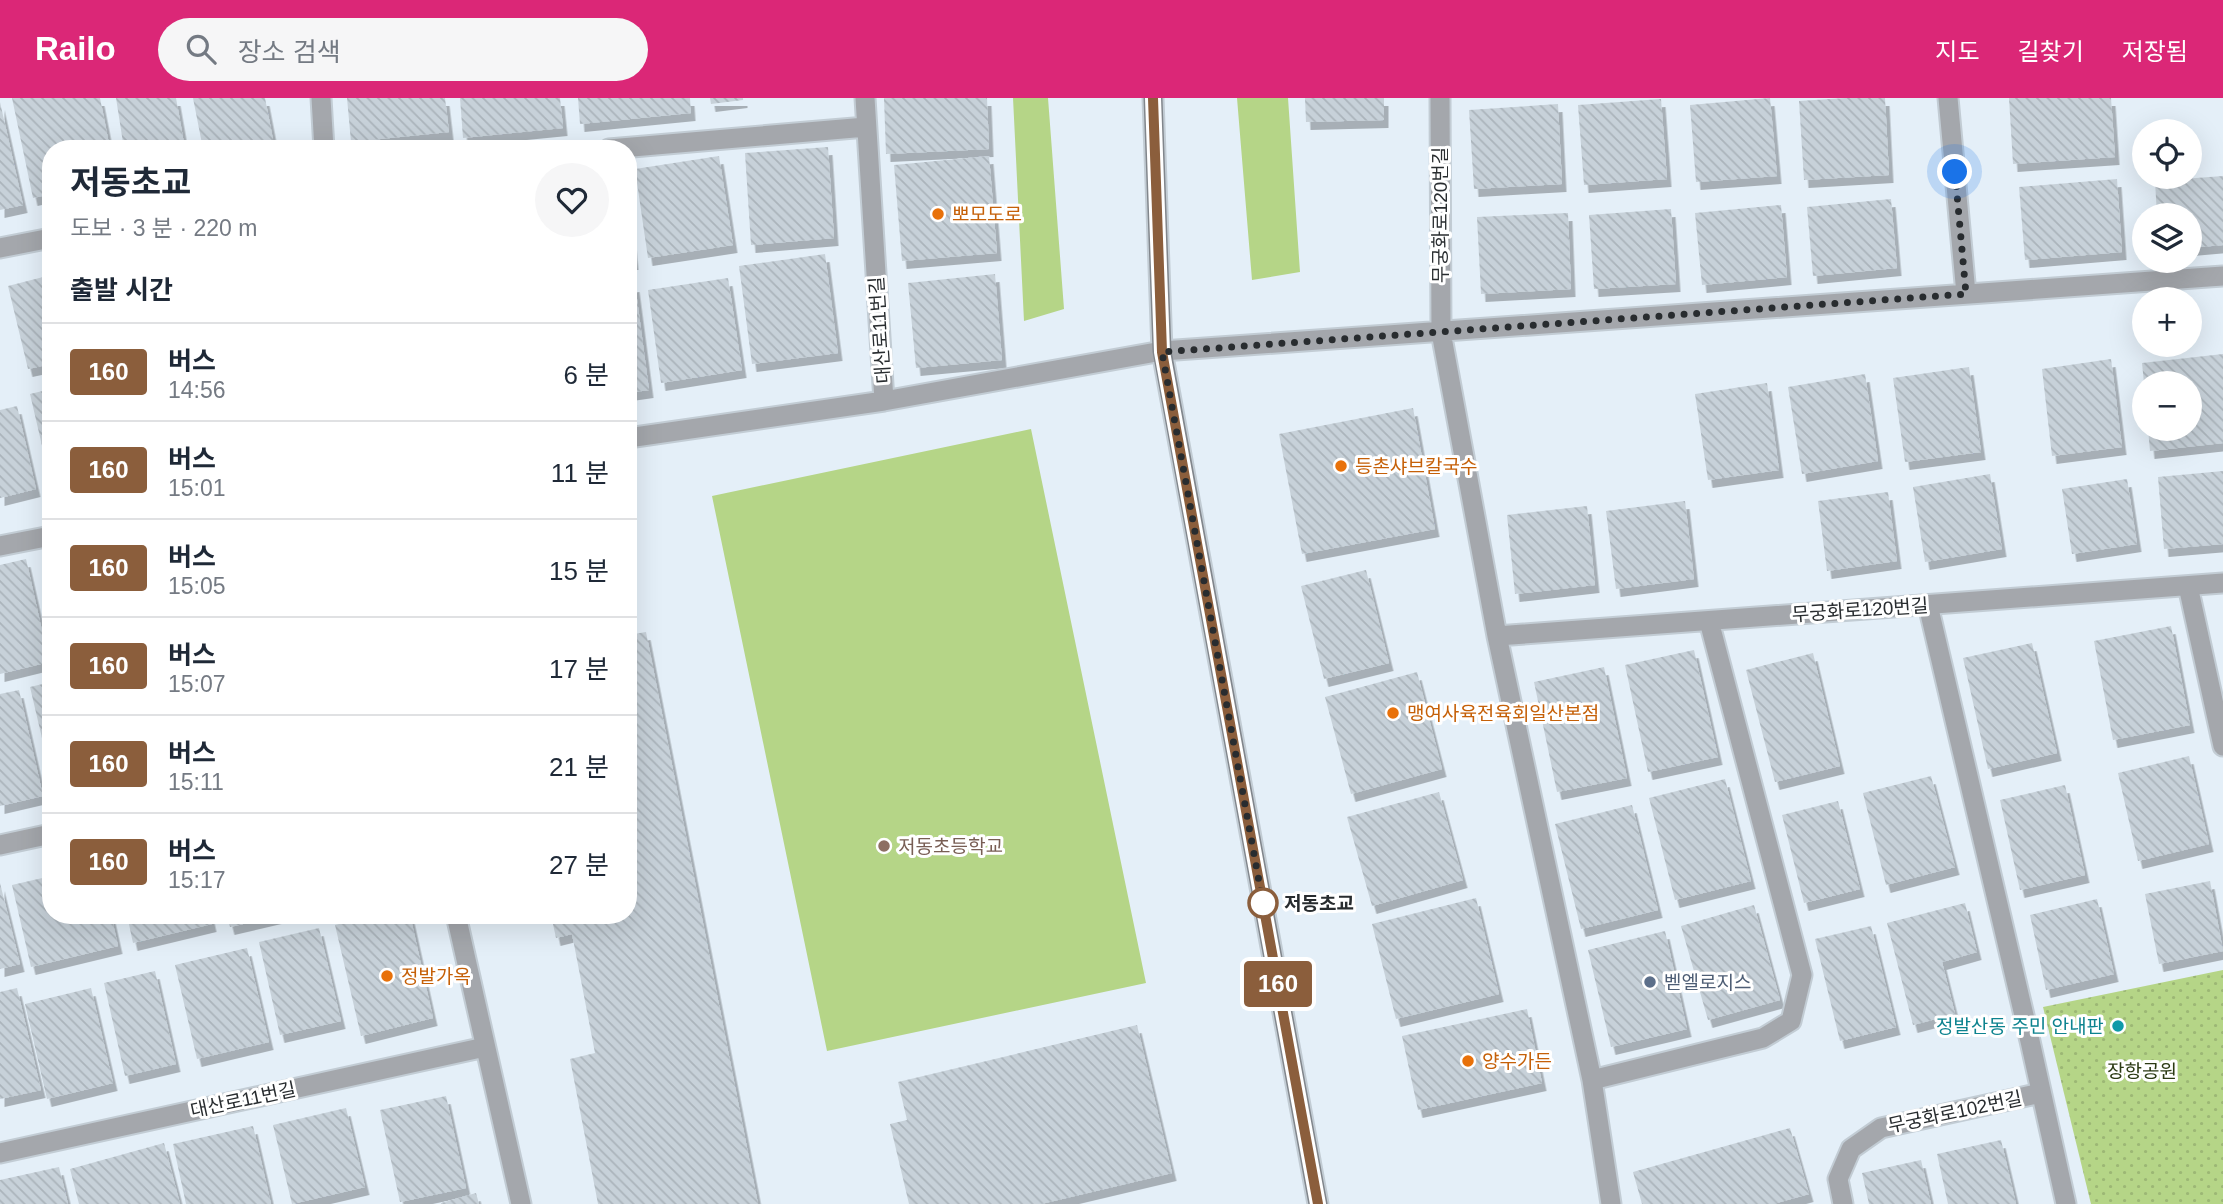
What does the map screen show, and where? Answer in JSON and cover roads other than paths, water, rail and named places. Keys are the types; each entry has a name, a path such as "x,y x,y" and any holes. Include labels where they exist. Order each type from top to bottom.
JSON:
{"main road":[{"path":"1153,98 1162,352 1318,1204"}],"street":[{"path":"321,98 323,140"},
{"name":"대산로11번길","path":"637,437 884,401 865,98"},
{"name":"무궁화로120번길","path":"1440,98 1441,332 1497,636 1592,1080"},
{"path":"1948,98 1966,294"},
{"path":"637,147 866,127"},
{"path":"0,247 42,240"},
{"path":"884,401 1162,352 2223,276"},
{"path":"0,546 42,538"},
{"name":"무궁화로120번길","path":"1497,636 2223,583"},
{"path":"2188,586 2223,746"},
{"path":"1928,605 2066,1204"},
{"path":"1611,1204 1592,1080 1763,1038 1791,1021 1802,975 1709,621"},
{"path":"0,845 42,836"},
{"path":"458,924 521,1204"},
{"name":"대산로11번길","path":"0,1153 485,1047"},
{"name":"무궁화로102번길","path":"1843,1204 1838,1179 1852,1149 1881,1128 2041,1093"}],"place":[{"name":"뽀모도로","path":"938,214"},
{"name":"등촌샤브칼국수","path":"1341,466"},
{"name":"맹여사육전육회일산본점","path":"1393,713"},
{"name":"저동초등학교","path":"884,846"},
{"name":"저동초교","path":"1263,903"},
{"name":"정발가옥","path":"387,976"},
{"name":"벧엘로지스","path":"1650,982"},
{"name":"정발산동 주민 안내판","path":"2118,1026"},
{"name":"양수가든","path":"1468,1061"}],"park label":[{"name":"장항공원","path":"2142,1071"}]}
